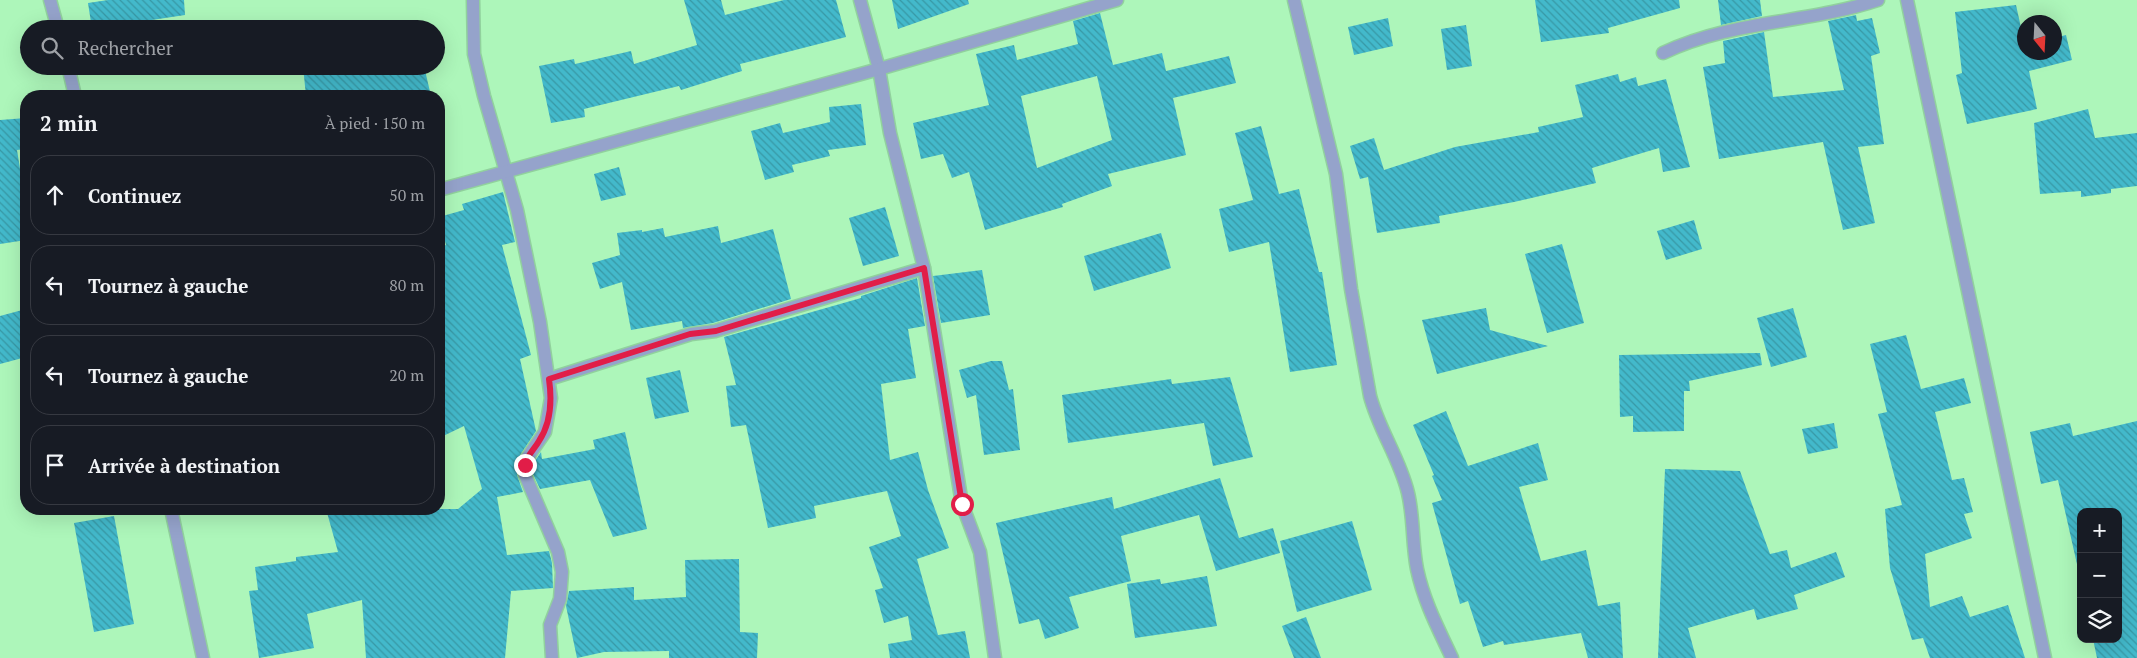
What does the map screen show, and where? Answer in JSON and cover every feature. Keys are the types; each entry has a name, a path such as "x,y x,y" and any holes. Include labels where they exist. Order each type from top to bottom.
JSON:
{"street":[{"path":"50,0 56,20"},
{"path":"473,0 474,54 484,96 517,210 533,284 549,379 551,398 548,421 539,442 527,458 525,475 558,552 562,572 560,599 550,625 552,658"},
{"path":"860,0 879,69 890,133 924,268 962,504 980,552 995,658"},
{"path":"445,188 879,69 1117,0"},
{"path":"1294,0 1336,174 1351,289 1374,413 1402,472 1412,513 1417,568 1423,594 1432,619 1452,658"},
{"path":"1662,53 1686,42 1718,32 1847,10 1878,0"},
{"path":"1907,0 2046,658"},
{"path":"70,75 74,90"},
{"path":"549,379 690,334 716,331 924,268"},
{"path":"172,515 203,658"}],"building":[{"path":"108,0 184,0 185,15 152,20 91,20 88,3"},
{"path":"684,0 721,0 725,15 784,0 836,0 846,37 740,64 742,71 681,90 679,86 584,109 585,117 551,123 539,66 574,59 575,64 631,51 634,64 697,45"},
{"path":"892,0 968,0 969,4 898,29"},
{"path":"1535,0 1679,0 1680,8 1608,28 1609,33 1541,42"},
{"path":"1718,0 1760,0 1762,16 1721,25"},
{"path":"2016,5 2018,15 2017,60 2062,60 2062,36 2066,35 2072,60 2029,71 2037,109 1967,124 1956,75 1962,73 1955,12"},
{"path":"1100,13 1113,65 1162,53 1166,71 1229,56 1236,83 1173,98 1186,155 1108,174 1112,186 1062,204 1063,207 985,230 969,172 952,178 943,154 921,159 913,123 989,105 976,54 1014,45 1017,60 1078,44 1073,21","holes":["1097,76 1112,140 1037,168 1021,96"]},
{"path":"1856,15 1857,21 1872,18 1880,53 1871,56 1884,144 1858,147 1875,223 1843,230 1823,142 1719,159 1703,67 1725,63 1723,41 1764,32 1773,97 1844,90 1828,21"},
{"path":"1388,18 1393,46 1354,55 1348,27"},
{"path":"1466,25 1472,66 1447,70 1441,29"},
{"path":"1618,74 1620,82 1636,77 1638,86 1666,79 1690,167 1663,172 1659,148 1592,168 1596,183 1514,202 1439,216 1440,223 1377,233 1368,177 1360,179 1350,146 1374,138 1384,170 1455,147 1539,132 1538,127 1583,117 1575,85"},
{"path":"304,75 426,75 430,90 305,90"},
{"path":"861,104 866,145 828,150 830,156 792,165 794,172 765,180 751,131 780,123 783,133 830,122 829,107"},
{"path":"2088,109 2095,138 2137,133 2137,186 2111,189 2111,193 2081,197 2081,191 2040,194 2034,123"},
{"path":"20,118 20,150 17,150 20,169 20,241 0,244 0,120"},
{"path":"1261,126 1279,194 1299,189 1319,272 1322,272 1337,365 1290,372 1269,242 1229,252 1219,209 1253,200 1235,133"},
{"path":"619,167 626,195 601,201 594,174"},
{"path":"503,192 515,242 502,245 531,355 520,359 536,431 519,457 517,475 523,492 497,497 507,555 549,551 552,563 553,588 511,591 505,658 366,658 362,600 307,614 314,648 259,658 249,591 258,590 255,567 296,561 296,557 338,552 328,515 445,515 445,509 458,509 482,489 464,426 445,435 445,215 464,210 462,204"},
{"path":"885,207 899,256 863,266 849,218"},
{"path":"1694,220 1702,249 1666,260 1657,231"},
{"path":"718,226 721,243 773,229 791,299 713,323 683,328 682,321 631,330 622,282 600,289 592,263 620,255 617,233 642,230 642,232 663,228 665,237"},
{"path":"1161,233 1171,268 1094,291 1084,256"},
{"path":"1562,244 1584,323 1547,333 1525,254"},
{"path":"982,270 990,315 941,323 933,276"},
{"path":"917,278 925,326 908,329 916,378 881,384 890,460 918,452 928,490 949,548 917,559 938,635 965,631 970,658 890,658 888,644 912,640 908,616 884,623 875,590 883,588 869,547 901,536 887,491 814,506 816,518 768,528 746,425 731,427 726,386 736,385 724,337 861,298 861,296"},
{"path":"1486,308 1490,330 1548,346 1437,374 1422,320"},
{"path":"1793,308 1807,357 1771,367 1757,318"},
{"path":"20,311 20,359 0,364 0,316"},
{"path":"1906,335 1921,389 1964,378 1971,403 1935,412 1952,480 1964,478 1973,512 1964,514 1972,538 1925,554 1930,607 1962,596 1970,617 2008,605 2025,658 1930,658 1923,638 1912,640 1890,568 1885,509 1902,505 1878,414 1887,412 1870,344"},
{"path":"1760,353 1762,365 1689,381 1690,391 1684,391 1684,431 1633,432 1633,416 1620,417 1619,355"},
{"path":"991,361 1002,361 1009,390 1013,389 1020,450 984,455 976,395 967,398 959,370"},
{"path":"680,370 689,412 655,419 646,378"},
{"path":"1230,377 1253,457 1213,466 1204,423 1068,443 1062,395 1171,379 1172,384"},
{"path":"1446,411 1468,466 1538,443 1548,480 1519,487 1541,561 1586,550 1598,606 1620,602 1623,658 1588,658 1581,633 1504,645 1503,641 1483,647 1468,601 1460,604 1432,503 1442,500 1432,476 1434,475 1413,425"},
{"path":"2137,421 2137,658 2097,658 2094,643 2122,643 2122,508 2077,508 2077,564 2058,480 2041,484 2030,432 2070,423 2073,436"},
{"path":"1834,423 1838,448 1808,454 1802,429"},
{"path":"625,432 647,529 613,537 590,480 540,489 533,474 535,461 541,452 542,459 595,449 593,440"},
{"path":"1665,469 1740,471 1770,554 1787,550 1791,568 1836,552 1845,577 1794,595 1798,609 1757,620 1754,609 1688,628 1696,658 1658,658"},
{"path":"1220,478 1239,538 1273,528 1280,553 1216,571 1199,515 1121,536 1131,581 1069,597 1079,628 1045,639 1039,619 1019,624 996,523 1112,497 1114,509"},
{"path":"114,516 134,624 94,632 74,523"},
{"path":"1352,521 1372,590 1297,612 1280,541"},
{"path":"739,559 740,632 758,633 757,658 669,658 669,651 604,652 577,658 566,606 569,591 634,587 634,600 686,597 685,560"},
{"path":"1207,576 1217,626 1135,638 1127,584 1160,579 1161,584"},
{"path":"1306,617 1321,658 1294,658 1282,626"}],"route":[{"path":"525,465 527,458 545,432 551,398 549,379 690,334 706,334 924,268 962,504"}]}
